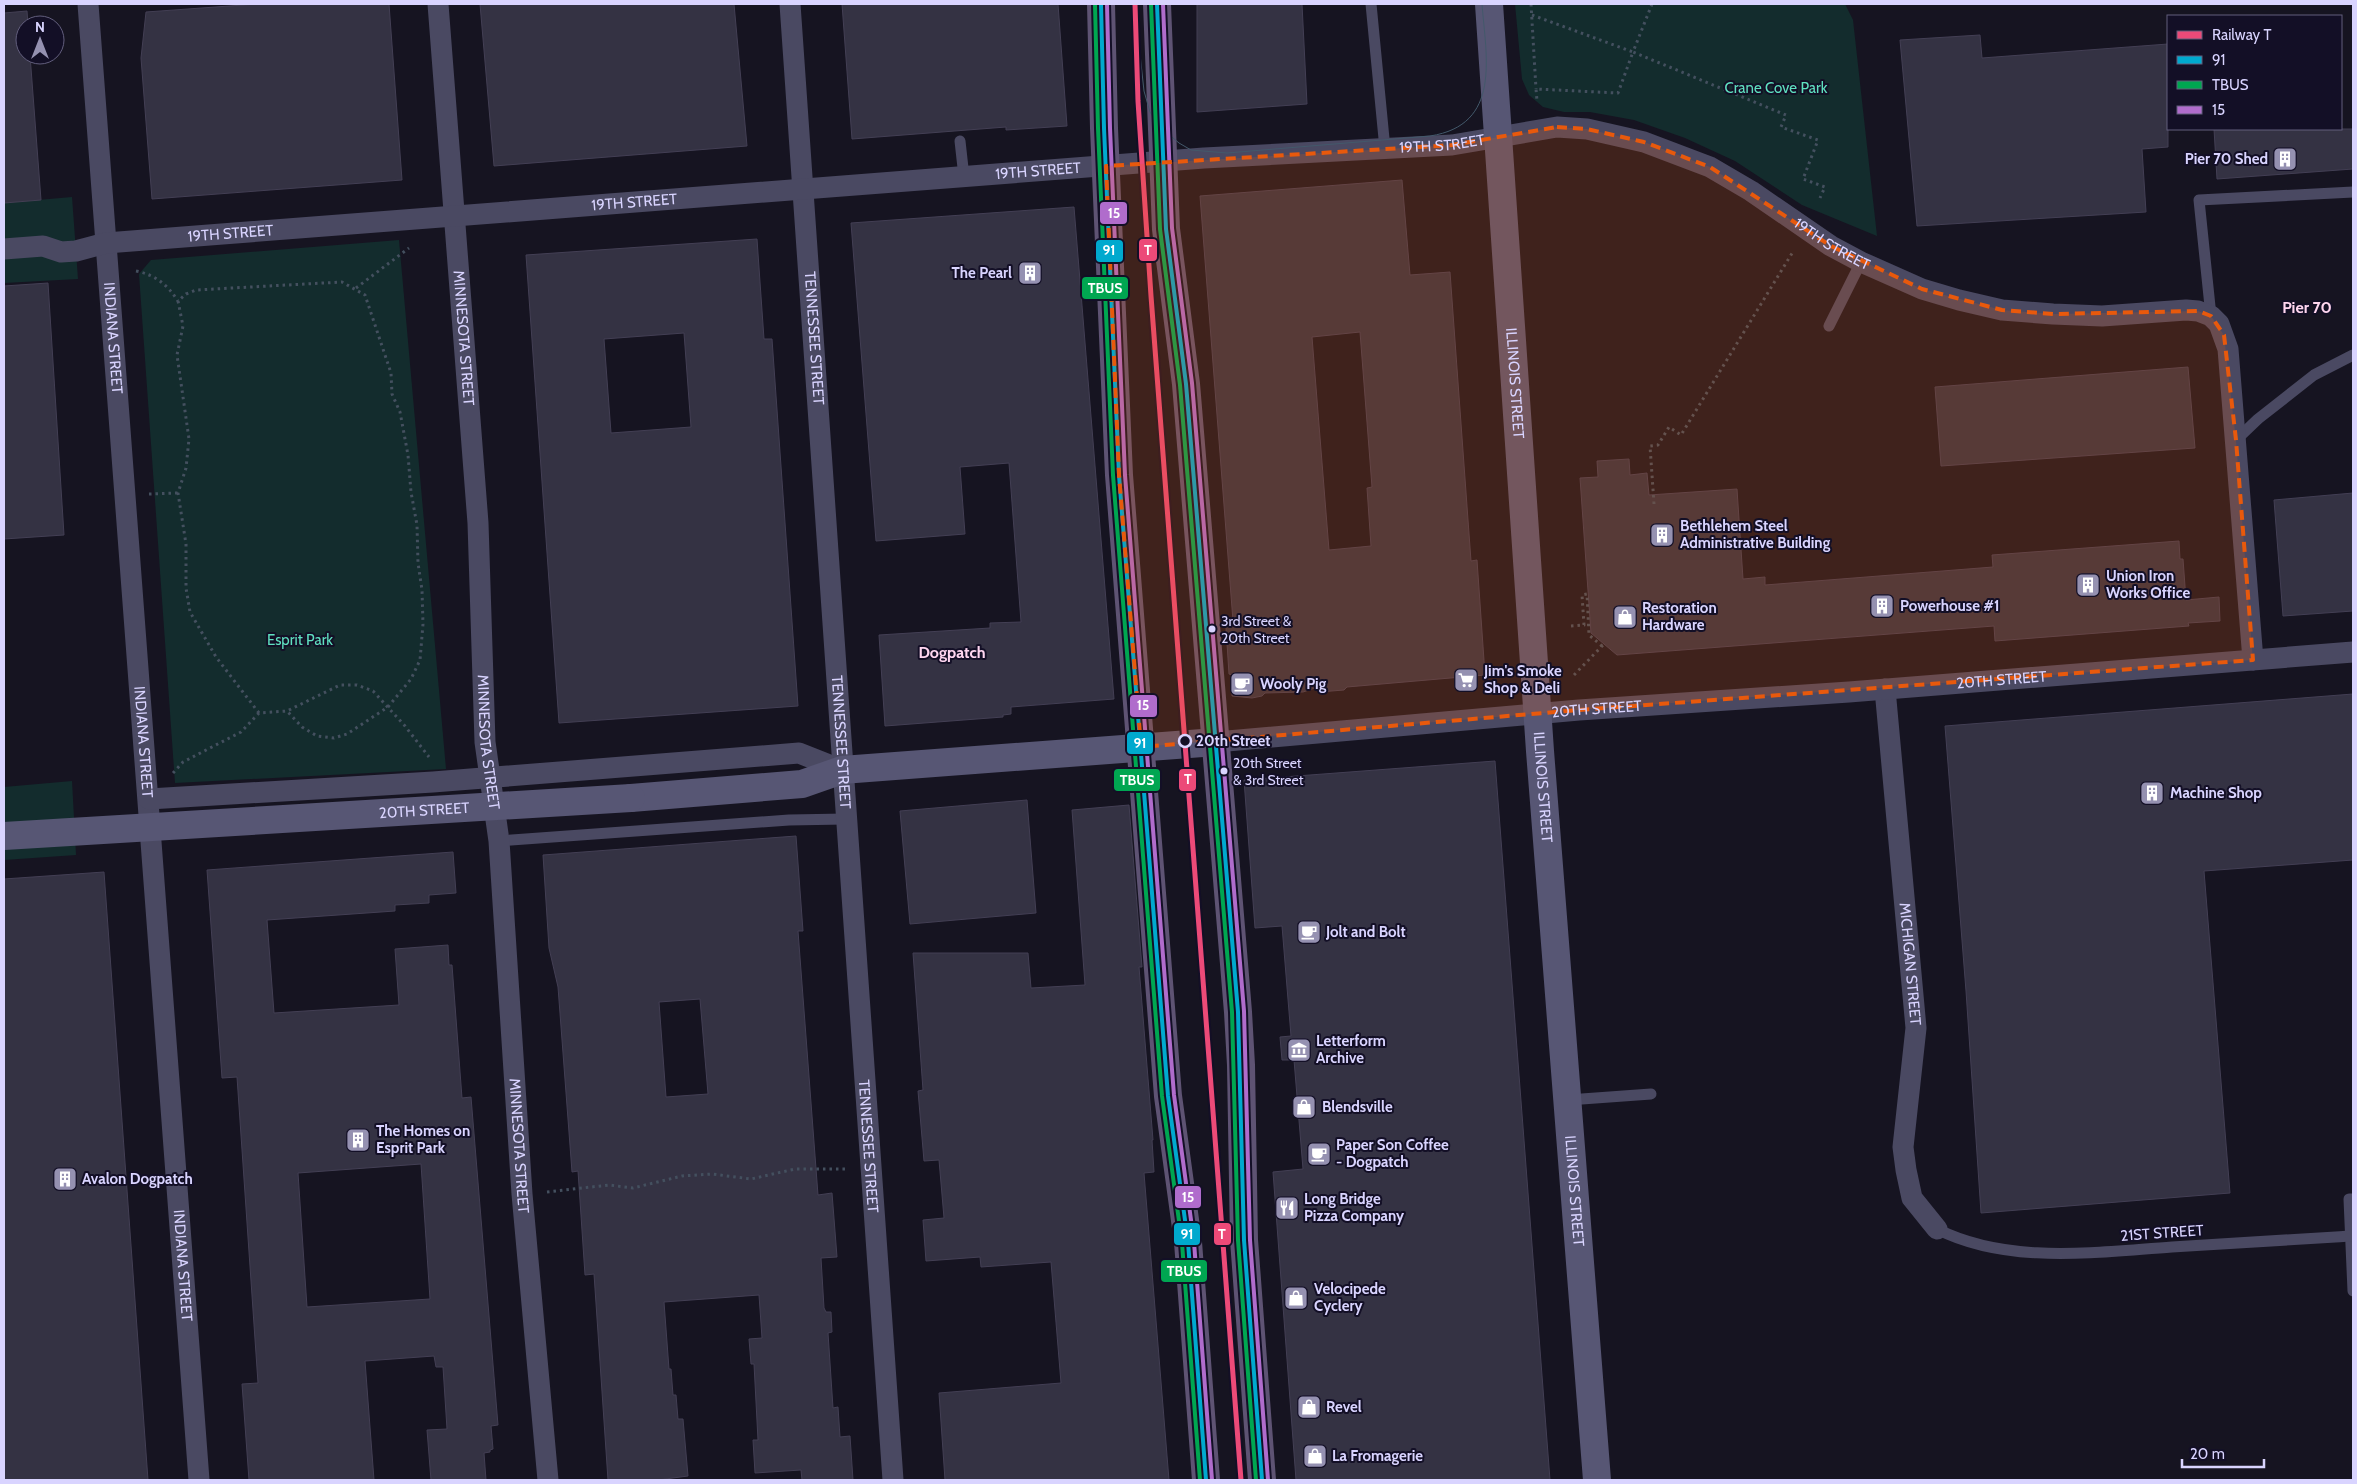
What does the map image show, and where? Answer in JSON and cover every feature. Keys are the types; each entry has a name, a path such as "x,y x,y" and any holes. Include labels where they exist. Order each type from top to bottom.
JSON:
{"main road":[{"path":"1101,4 1119,475 1167,1086 1188,1242 1206,1480"},
{"path":"1157,4 1162,161 1170,273 1186,384 1241,1056 1244,1240 1262,1480"}],"street":[{"name":"INDIANA STREET","path":"88,4 200,1480"},
{"name":"MINNESOTA STREET","path":"438,4 478,523 485,742 499,840 522,1194 548,1480"},
{"name":"TENNESSEE STREET","path":"790,4 805,190 845,819 893,1480"},
{"name":"ILLINOIS STREET","path":"1489,4 1538,714 1597,1480"},
{"name":"19TH STREET","path":"4,249 42,246 61,252 68,252 106,243 1162,161 1452,145 1557,127 1586,129 1644,142 1710,167 1751,191 1831,246 1922,290 2002,310 2102,316 2186,310 2211,316"},
{"path":"2211,316 2218,324 2228,349 2253,660"},
{"name":"20TH STREET","path":"4,836 632,798 802,784 842,770 1216,742 1538,714 2353,652"},
{"name":"MICHIGAN STREET","path":"1885,689 1916,1028 1904,1155 1912,1198 1937,1229"},
{"name":"20TH STREET","path":"149,799 449,781 799,753 842,770"}],"lane":[{"path":"1371,4 1385,149"},
{"path":"960,141 964,177"},
{"path":"2211,316 2199,200 2353,192"},
{"path":"1829,326 1861,262"},
{"path":"2236,440 2258,419 2314,375 2353,355"},
{"path":"499,840 789,820 845,819"},
{"path":"1567,1100 1651,1094"},
{"path":"2353,1199 2349,1199 2353,1291"},
{"name":"21ST STREET","path":"1937,1229 1954,1238 1978,1245 2065,1254 2350,1236"}],"path":[{"path":"1532,4 1536,101"},
{"path":"1536,89 1618,93 1652,4"},
{"path":"1532,15 1633,52 1786,115 1781,127 1818,140 1804,179 1825,187 1820,198"},
{"path":"356,288 409,248"},
{"path":"1654,504 1650,446 1658,446 1670,427 1681,434 1794,250"},
{"path":"136,271 152,274 172,292 178,301 183,326 177,355 189,439 186,468 178,493 186,544 186,588 190,612 216,657 259,713"},
{"path":"178,301 186,294 212,289 342,282 356,288 365,295 391,373 392,394 400,412 408,455 410,492 417,525 423,624 420,660 411,679 388,707 348,734 334,738 318,736 302,726 287,710"},
{"path":"1571,626 1584,625 1582,595 1586,594 1589,635 1603,645 1574,675"},
{"path":"149,799 183,762 241,732 259,713 287,710 340,685 356,684 373,691 449,781"},
{"path":"522,1194 609,1186 632,1188 682,1176 712,1174 751,1179 795,1169 870,1168"}],"highlighted area":[{"path":"1557,127 1587,129 1644,142 1710,167 1831,246 1922,289 2002,310 2053,314 2198,311 2211,316 2224,335 2236,440 2253,660 1579,710 1141,747 1119,475 1106,166 1452,145"}],"green space":[{"name":"Crane Cove Park","path":"1515,4 1845,4 1853,20 1877,236 1802,205 1735,161 1685,138 1634,120 1590,112 1564,112 1543,107 1529,95 1522,79"},
{"path":"72,197 78,279 4,283 4,203"},
{"name":"Esprit Park","path":"399,240 446,769 175,783 139,274 151,260"},
{"path":"72,781 76,855 4,860 4,787"}],"building":[{"path":"257,4 389,4 402,180 152,199 141,58 146,12"},
{"path":"480,4 734,4 747,146 494,166"},
{"path":"842,4 1058,4 1067,126 1006,130 1006,127 852,139"},
{"path":"1197,4 1302,4 1307,104 1197,112"},
{"path":"27,11 27,15 15,15 15,65 31,65 41,200 4,203 4,13"},
{"path":"1980,35 1982,58 2167,44 2168,147 2142,149 2146,212 1917,226 1900,40"},
{"name":"Pier 70 Shed","path":"2353,129 2353,169 2217,179 2214,130"},
{"path":"1402,180 1410,275 1450,272 1471,561 1477,560 1485,675 1347,687 1344,690 1319,692 1315,688 1303,692 1265,693 1262,696 1252,698 1232,696 1232,675 1229,674 1226,628 1233,621 1200,196","holes":["1360,332 1372,487 1367,488 1371,546 1329,550 1312,337"]},
{"path":"1074,207 1114,699 1011,707 1011,714 1003,715 1003,717 885,726 879,635 990,628 990,623 1021,622 1009,463 960,467 965,534 876,541 851,223"},
{"path":"757,239 764,339 772,339 798,706 559,723 526,255","holes":["684,333 691,427 611,433 604,339"]},
{"path":"48,283 64,535 4,539 4,286"},
{"path":"2188,367 2195,448 1941,466 1935,387"},
{"path":"1629,459 1630,475 1647,473 1649,495 1737,489 1743,579 1765,577 1765,585 1993,567 1992,555 2179,541 2180,559 2183,559 2186,600 2219,597 2220,621 2188,623 2189,626 1995,641 1994,626 1617,655 1591,633 1580,478 1598,477 1597,461"},
{"path":"2353,493 2353,611 2283,616 2274,500"},
{"path":"2353,694 2353,860 2204,871 2230,1193 1981,1213 1945,726"},
{"path":"1495,761 1550,1480 1296,1480 1273,1172 1303,1169 1294,1060 1282,1060 1280,1037 1291,1036 1282,926 1255,928 1244,780"},
{"path":"1027,800 1036,913 910,924 900,811"},
{"path":"1129,805 1142,967 1139,967 1153,1140 1154,1172 1144,1173 1169,1480 945,1480 939,1393 1061,1383 1051,1262 981,1267 980,1257 926,1261 923,1220 944,1218 939,1160 924,1161 918,1091 923,1090 913,953 1028,953 1031,988 1085,985 1072,810"},
{"path":"796,836 803,931 798,931 818,1195 832,1193 837,1257 821,1258 824,1308 826,1312 831,1312 832,1332 828,1333 833,1408 838,1407 840,1437 850,1436 853,1480 802,1480 801,1470 755,1473 753,1440 758,1440 754,1364 751,1364 749,1339 762,1338 759,1295 664,1302 669,1369 671,1369 673,1395 676,1395 678,1419 683,1419 688,1476 658,1480 608,1480 594,1274 585,1275 578,1171 572,1172 558,987 549,948 543,855","holes":["700,999 708,1094 666,1097 659,1002"]},
{"name":"The Homes on Esprit Park","path":"453,852 456,893 429,895 429,903 395,905 395,911 267,920 274,1013 399,1005 395,949 448,945 449,965 452,965 462,1098 471,1097 498,1425 491,1426 493,1449 490,1452 484,1453 486,1480 431,1480 427,1430 447,1429 443,1367 436,1367 434,1356 365,1361 374,1480 249,1480 242,1384 258,1383 237,1077 222,1078 207,870","holes":["421,1164 430,1299 307,1307 298,1173"]},
{"name":"Avalon Dogpatch","path":"104,872 148,1480 4,1480 4,879"}],"tram line":[{"path":"1135,8 1144,91 1150,112 1160,127 1179,143 1191,150 1227,153 1430,136 1453,129 1469,118 1479,103 1484,86 1486,45 1482,4"}],"rail line":[{"name":"T","path":"1135,4 1138,101 1151,296 1241,1480"}],"transit line":[{"name":"TBUS","path":"1095,4 1098,128 1113,475 1162,1096 1182,1243 1200,1480"},
{"name":"91","path":"1101,4 1104,128 1119,475 1168,1096 1188,1242 1206,1480"},
{"name":"15","path":"1107,4 1110,128 1125,475 1174,1095 1194,1242 1212,1480"},
{"name":"TBUS","path":"1151,4 1160,229 1180,385 1232,1012 1238,1240 1256,1480"},
{"name":"91","path":"1157,4 1166,229 1186,384 1238,1012 1244,1240 1262,1480"},
{"name":"15","path":"1163,4 1172,228 1192,383 1244,1011 1250,1240 1268,1480"}],"place":[{"name":"Pier 70 Shed","path":"2285,159"},
{"name":"The Pearl","path":"1030,273"},
{"name":"Bethlehem Steel Administrative Building","path":"1662,535"},
{"name":"Union Iron Works Office","path":"2088,585"},
{"name":"Powerhouse #1","path":"1882,606"},
{"name":"Restoration Hardware","path":"1625,617"},
{"name":"3rd Street & 20th Street","path":"1212,629"},
{"name":"Jim's Smoke Shop & Deli","path":"1466,680"},
{"name":"Wooly Pig","path":"1242,684"},
{"name":"20th Street","path":"1185,741"},
{"name":"20th Street & 3rd Street","path":"1224,771"},
{"name":"Machine Shop","path":"2152,793"},
{"name":"Jolt and Bolt","path":"1309,932"},
{"name":"Letterform Archive","path":"1299,1050"},
{"name":"Blendsville","path":"1304,1107"},
{"name":"The Homes on Esprit Park","path":"358,1140"},
{"name":"Paper Son Coffee - Dogpatch","path":"1319,1154"},
{"name":"Avalon Dogpatch","path":"65,1179"},
{"name":"Long Bridge Pizza Company","path":"1287,1208"},
{"name":"Velocipede Cyclery","path":"1296,1298"},
{"name":"Revel","path":"1309,1407"},
{"name":"La Fromagerie","path":"1315,1456"}],"district":[{"name":"Pier 70","path":"2307,307"},
{"name":"Dogpatch","path":"952,652"}]}
